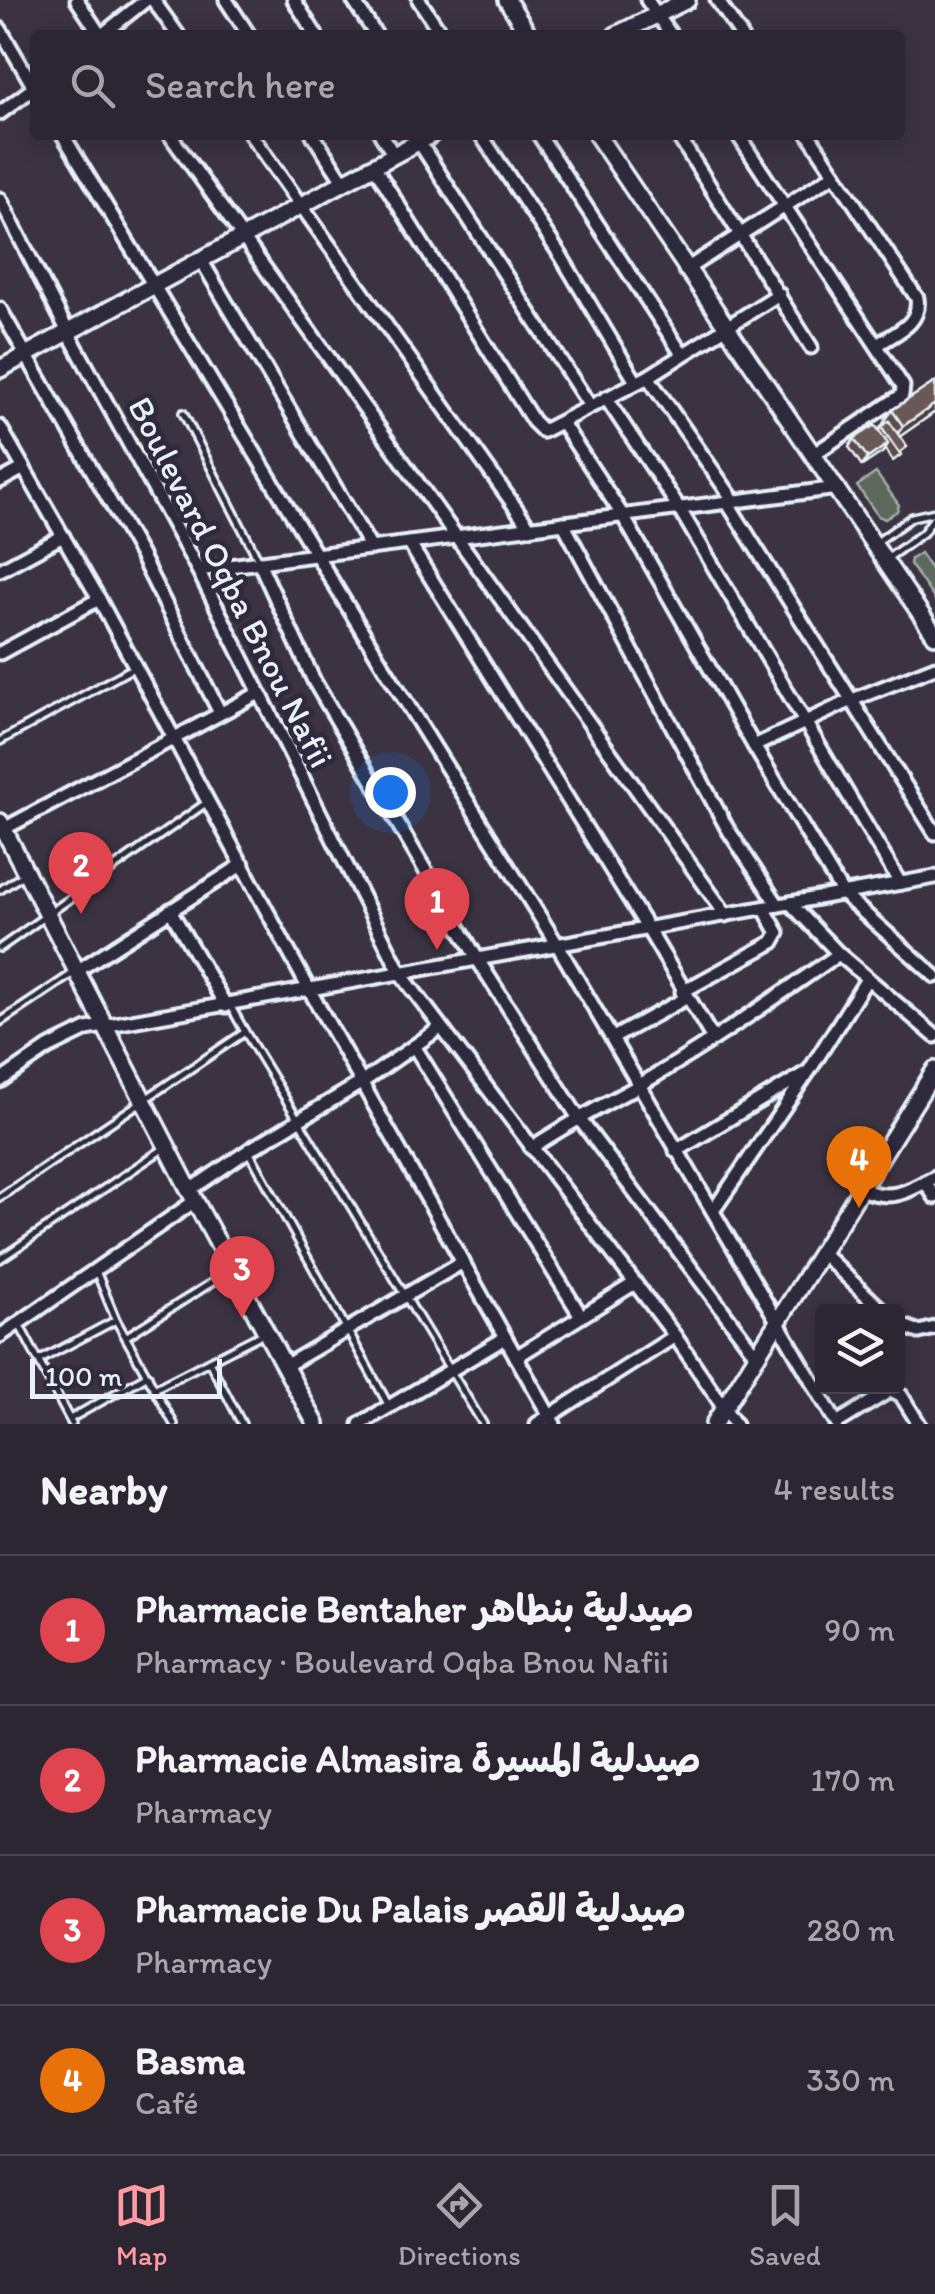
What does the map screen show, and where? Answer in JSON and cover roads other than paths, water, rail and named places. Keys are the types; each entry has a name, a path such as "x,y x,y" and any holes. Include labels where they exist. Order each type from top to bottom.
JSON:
{"street":[{"path":"77,0 98,30"},
{"path":"108,30 150,0 174,30"},
{"path":"226,0 246,30"},
{"path":"294,0 313,30"},
{"path":"353,0 373,30"},
{"path":"420,0 439,30"},
{"path":"507,0 528,30"},
{"path":"647,0 668,30"},
{"path":"626,30 687,0"},
{"path":"717,0 738,30"},
{"path":"0,29 30,80"},
{"path":"0,113 30,92"},
{"path":"66,140 400,693 558,946 837,1424 892,1390 901,1395 919,1424"},
{"path":"173,140 726,915"},
{"path":"256,140 530,528"},
{"path":"316,140 344,182"},
{"path":"384,140 394,155"},
{"path":"0,369 421,140"},
{"path":"426,140 590,406"},
{"path":"485,140 642,379 730,502 935,833"},
{"path":"542,140 682,354"},
{"path":"599,140 935,635"},
{"path":"681,140 812,347"},
{"path":"741,140 903,386 902,395 814,454"},
{"path":"812,140 917,298 915,320 877,345"},
{"path":"374,166 532,421 542,431 642,379 779,294"},
{"path":"685,270 835,174"},
{"name":"Boulevard Oqba Bnou Nafii","path":"0,199 198,570 401,974 635,1283 736,1424"},
{"path":"201,260 372,548"},
{"path":"0,309 140,554 220,714"},
{"path":"606,398 679,508 900,884"},
{"path":"562,422 623,516 843,894 935,976"},
{"path":"0,427 136,666 310,991 552,1420"},
{"path":"0,482 24,468"},
{"path":"198,570 838,488"},
{"path":"563,523 727,828 784,904 935,1036"},
{"path":"0,570 63,536"},
{"path":"409,543 713,1039"},
{"path":"259,562 314,680 478,960 578,1116 757,1356"},
{"path":"0,653 98,599"},
{"path":"754,746 935,667"},
{"path":"258,693 1,828 316,1424"},
{"path":"76,971 243,864"},
{"path":"0,1081 64,1039 87,1029 932,880"},
{"path":"613,1038 774,942 778,933 764,908"},
{"path":"170,910 228,1006"},
{"path":"531,1148 578,1116 638,1086 713,1039 839,954"},
{"path":"713,1211 867,979"},
{"path":"0,1336 193,1196 249,1150 300,1122 440,1028"},
{"path":"414,1046 581,1316"},
{"path":"676,1151 809,1070"},
{"path":"714,1424 935,1070"},
{"path":"861,1190 886,1198 930,1179 935,1197"},
{"path":"822,1252 876,1304"},
{"path":"285,1366 462,1262"},
{"path":"516,1357 635,1283"},
{"path":"905,1327 920,1332 935,1328"},
{"path":"538,1424 552,1420 674,1336"},
{"path":"360,1424 505,1338"}],"lane":[{"path":"183,413 259,562"},
{"path":"875,543 912,517 935,514"},
{"path":"886,560 923,533 935,514"},
{"path":"0,741 136,666"},
{"path":"0,948 207,802"},
{"path":"0,890 26,872"},
{"path":"0,1022 76,971"},
{"path":"228,1006 483,1424"},
{"path":"0,1196 246,1032"},
{"path":"0,1260 168,1146"},
{"path":"249,1150 389,1406"},
{"path":"94,1268 116,1320 174,1424"},
{"path":"127,1336 232,1269"},
{"path":"40,1360 116,1320"},
{"path":"19,1323 71,1422 148,1375"},
{"path":"156,1388 266,1332"},
{"path":"209,1361 242,1424"}],"place":[{"name":"Pharmacie Almasira صيدلية المسيرة","path":"81,914"},
{"name":"Pharmacie Bentaher صيدلية بنطاهر","path":"437,950"},
{"name":"Basma","path":"859,1208"},
{"name":"Pharmacie Du Palais صيدلية القصر","path":"242,1318"}]}
